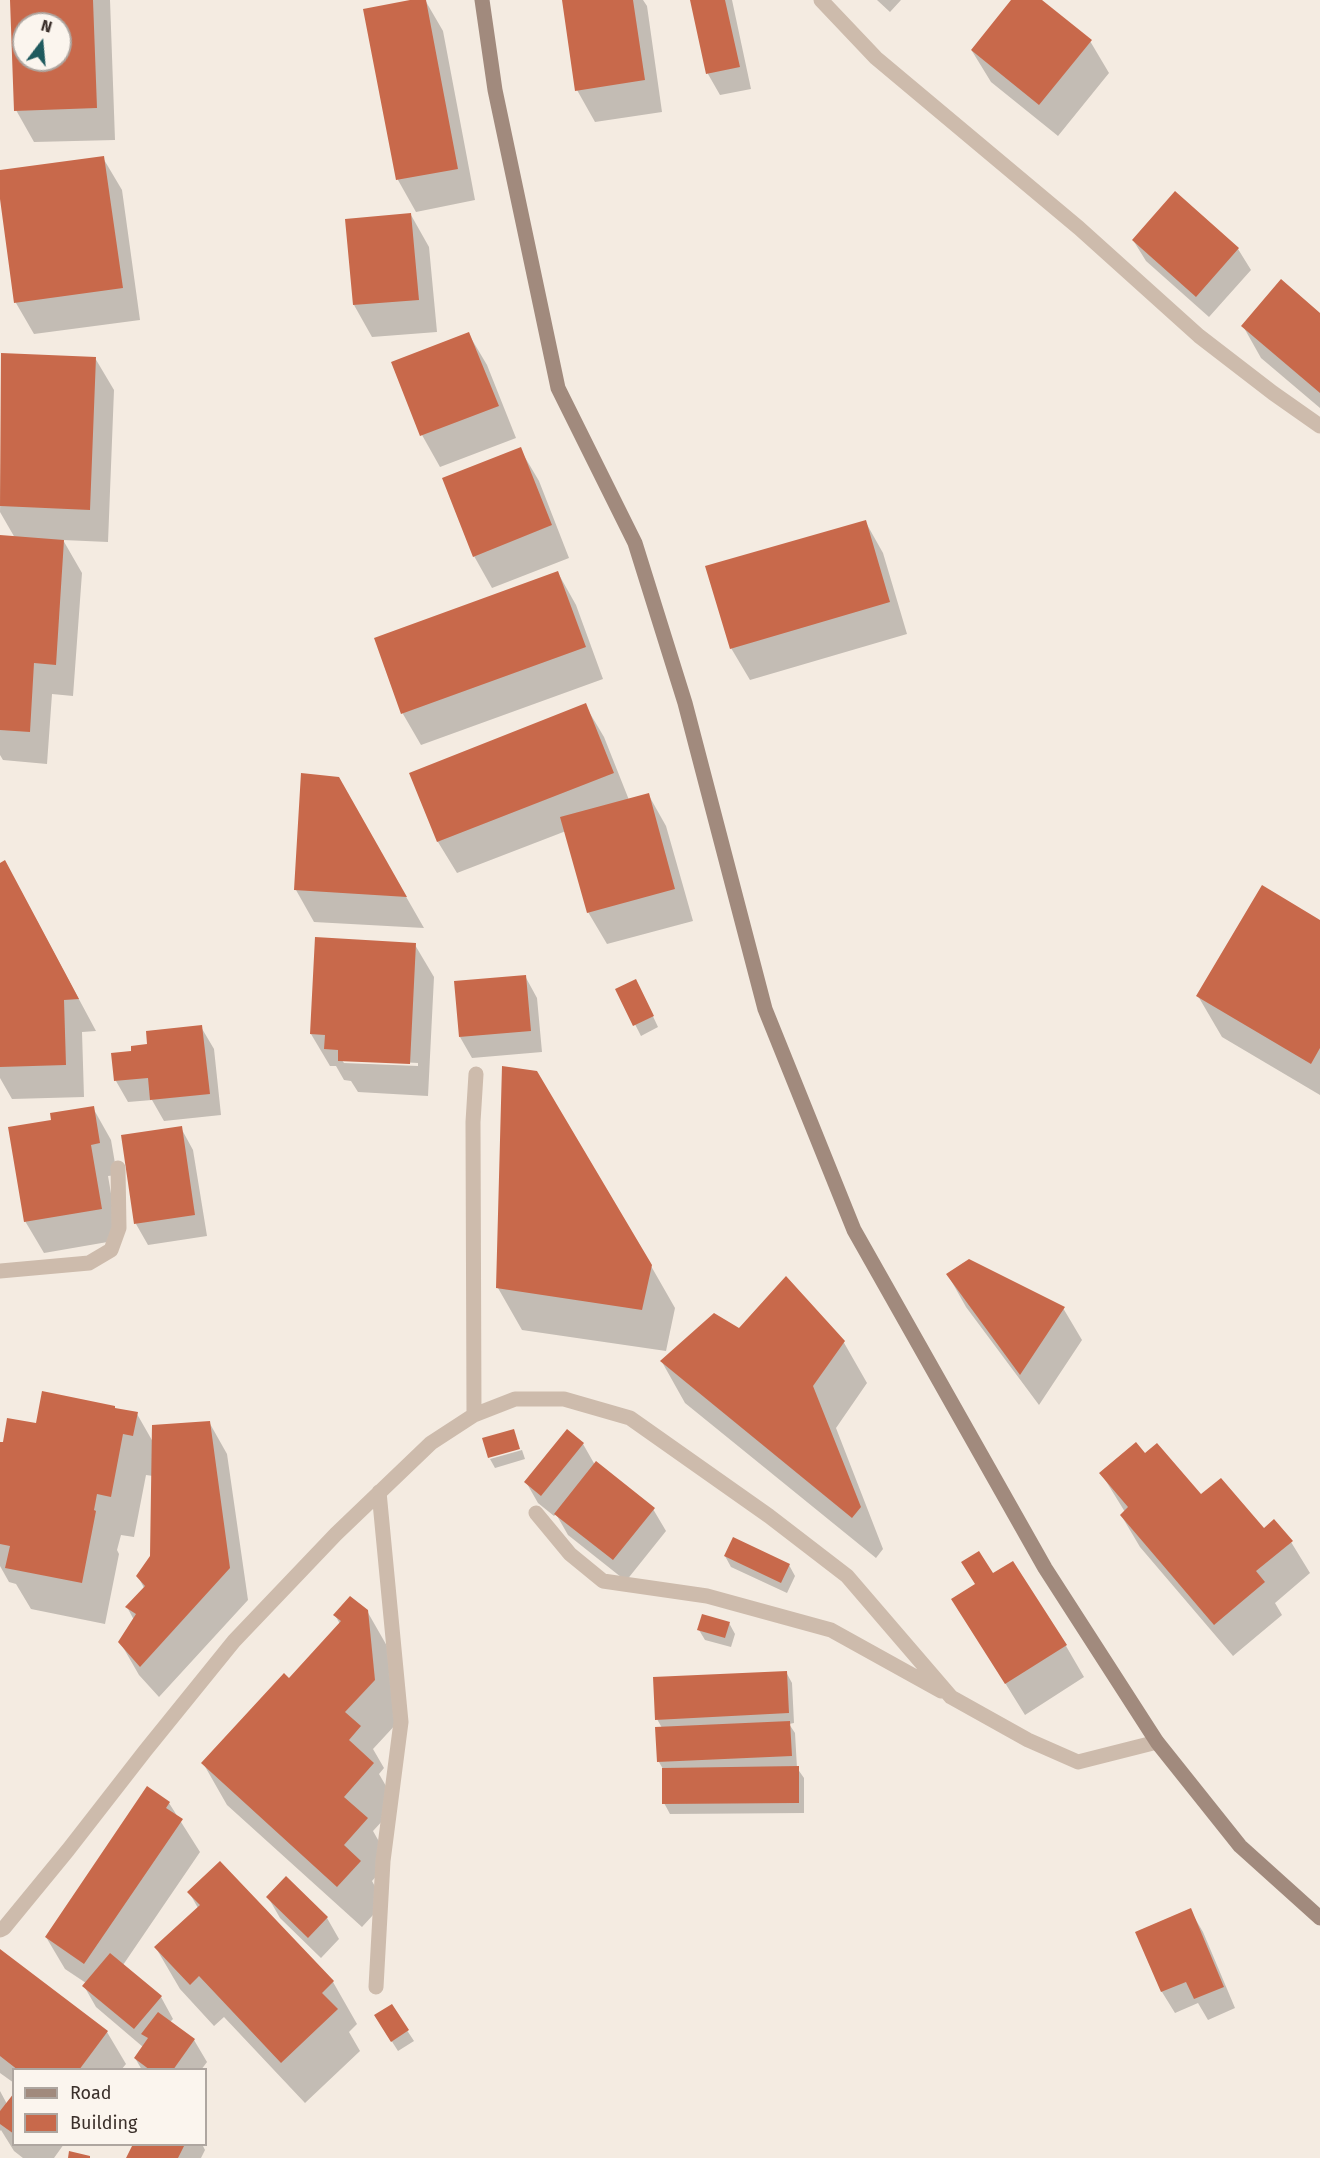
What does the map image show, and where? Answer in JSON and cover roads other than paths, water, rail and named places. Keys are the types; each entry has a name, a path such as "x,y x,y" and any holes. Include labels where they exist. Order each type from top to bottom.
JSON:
{"main road":[{"path":"482,0 495,90 558,388 634,543 685,704 765,1009 854,1230 1045,1568 1157,1742 1240,1846 1320,1918"}],"street":[{"path":"821,0 876,58 1079,228 1199,336 1320,426"},
{"path":"474,1415 473,1122 476,1074"},
{"path":"0,1271 89,1263 111,1250 119,1228 118,1168"},
{"path":"0,1930 68,1850 234,1641 379,1492 431,1443 474,1415 515,1399 564,1399 630,1418 769,1516 847,1576 951,1697"},
{"path":"376,1987 383,1861 401,1722 379,1492"},
{"path":"536,1513 570,1554 603,1581 707,1596 831,1630 1028,1740 1078,1762 1157,1742"}]}
